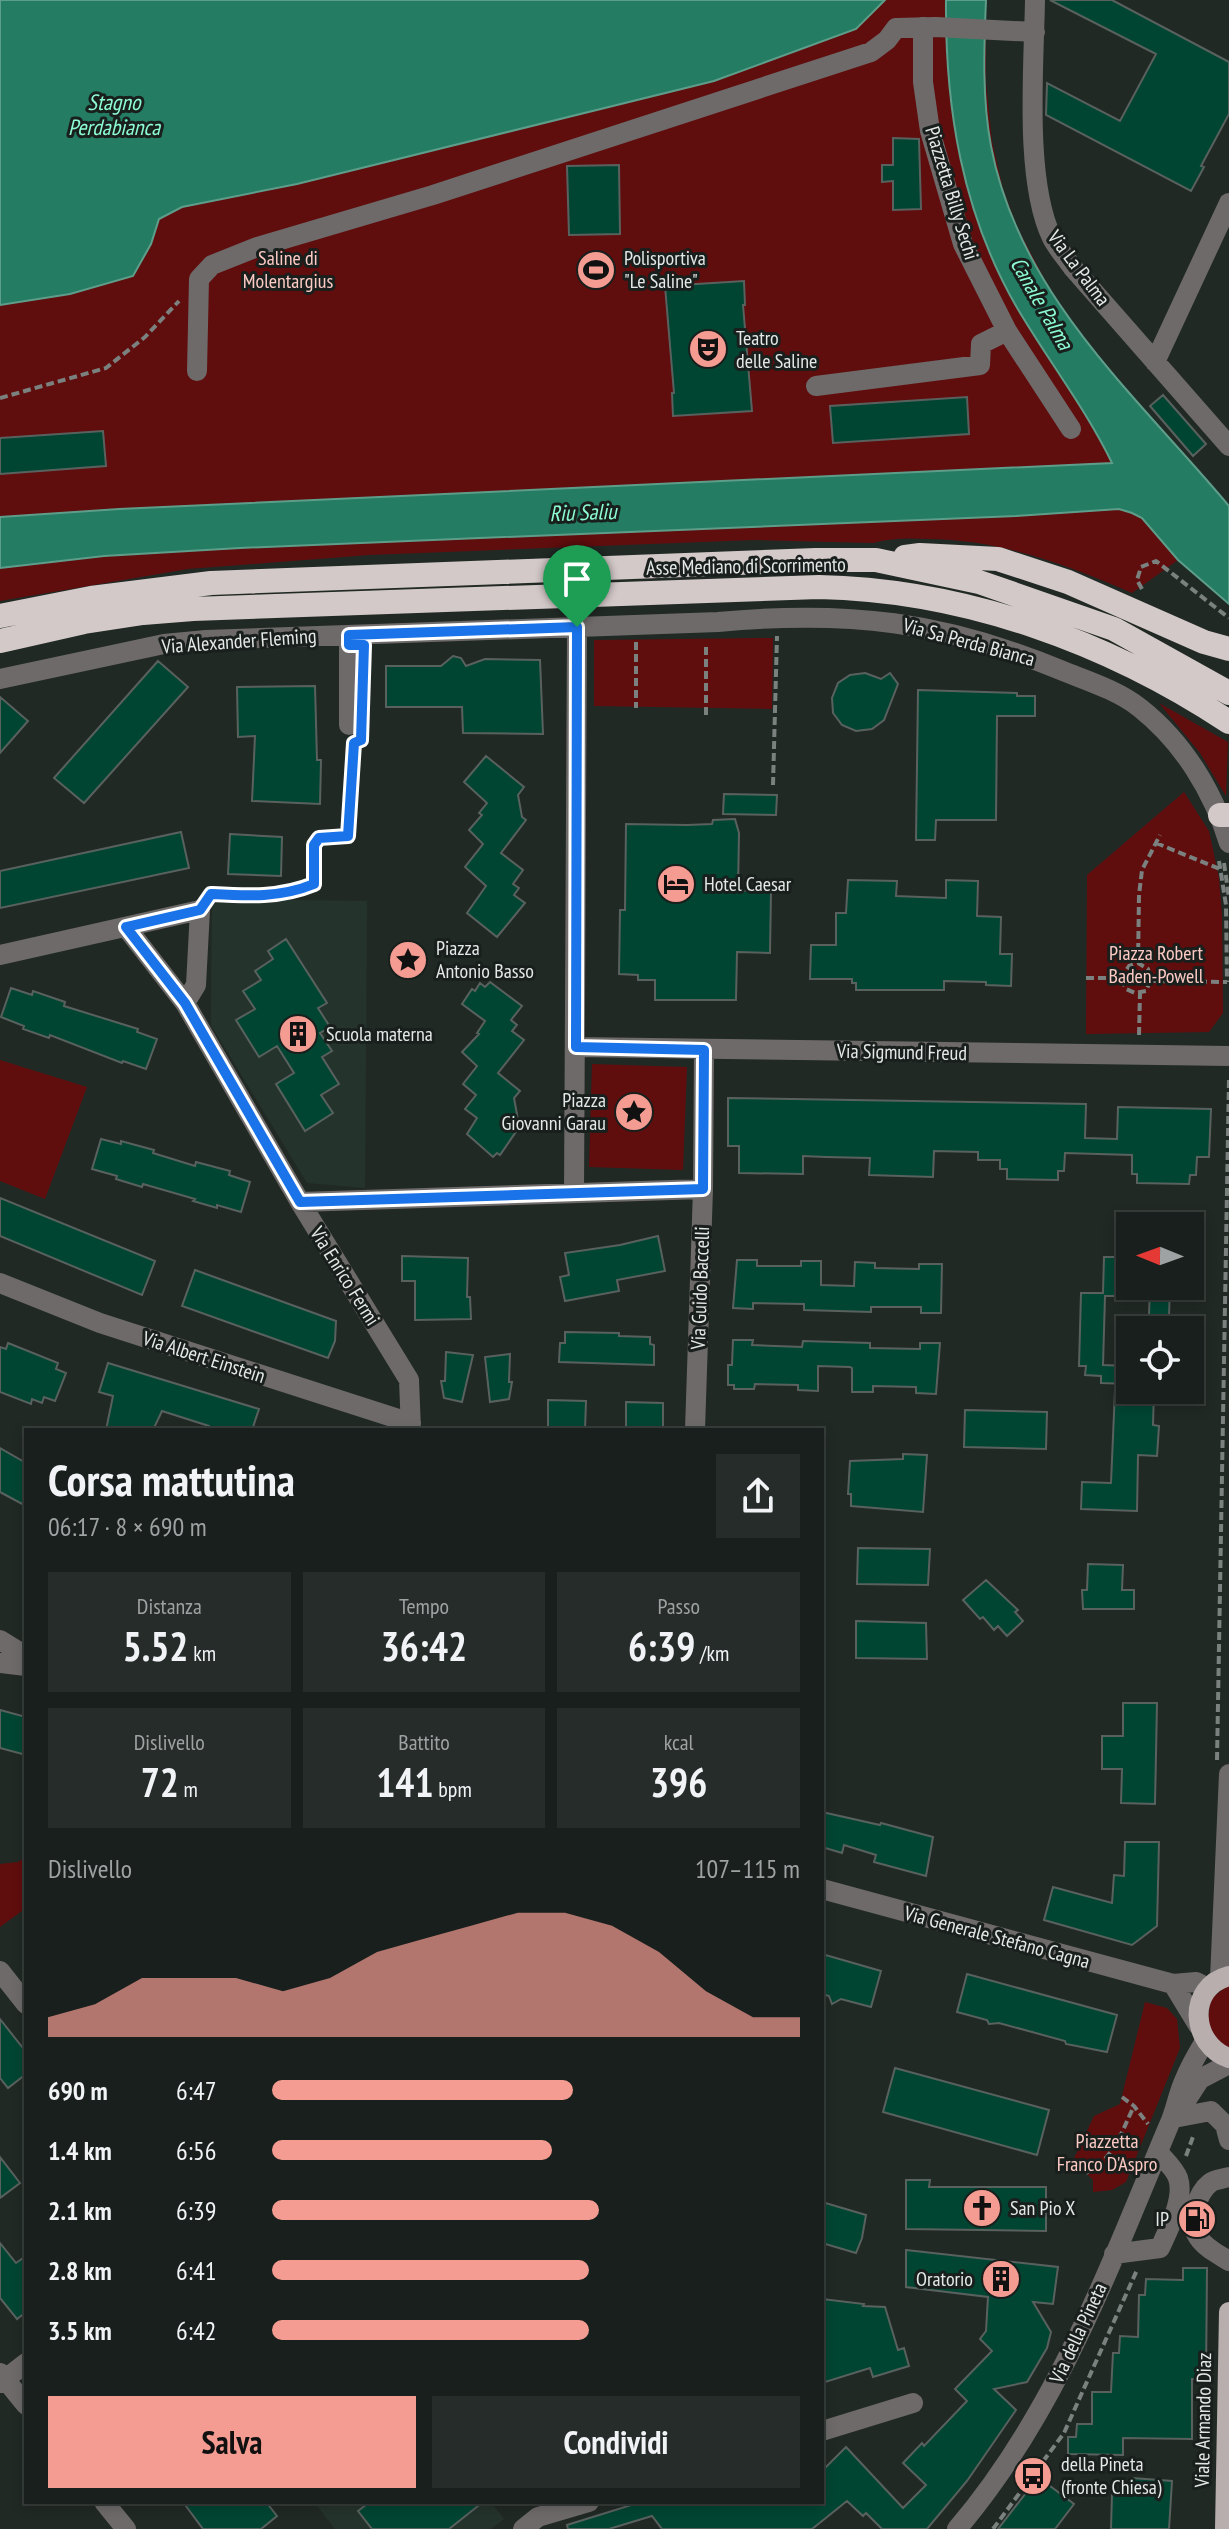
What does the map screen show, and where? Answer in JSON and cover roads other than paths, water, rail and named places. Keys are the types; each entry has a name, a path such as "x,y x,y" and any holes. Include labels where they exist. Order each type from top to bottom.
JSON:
{"highway":[{"path":"876,560 920,555 998,559 1068,582 1204,642 1229,649"},
{"name":"Asse Mediano di Scorrimento","path":"0,616 91,598 211,583 876,560 979,582 1114,629 1229,693"},
{"name":"Asse Mediano di Scorrimento","path":"0,641 84,622 193,609 585,594 865,588 941,599 1055,631 1149,675 1229,722"}],"main road":[{"path":"1219,1981 1198,2009 1202,2033 1217,2053 1229,2058"},
{"name":"Viale Armando Diaz","path":"1225,2529 1229,2312"}],"street":[{"name":"Via La Palma","path":"1035,0 1035,178 1044,218 1053,240 1073,268 1229,446"},
{"name":"Piazzetta Billy Sechi","path":"930,27 923,82 930,131 963,244 1007,331 1071,429"},
{"path":"197,371 199,279 212,265 257,247 433,195 871,52 887,40 896,28 1035,32"},
{"path":"1155,362 1229,203"},
{"path":"816,386 980,365 981,344 1007,331"},
{"name":"Via Sa Perda Bianca","path":"577,627 825,616 888,621 948,632 1017,652 1098,685 1137,705 1170,735 1225,815 1224,855"},
{"path":"574,1194 577,627"},
{"name":"Via Alexander Fleming","path":"0,679 164,644 206,640 577,627"},
{"path":"349,635 355,732"},
{"path":"0,955 200,910 196,985 185,1003"},
{"name":"Via Enrico Fermi","path":"126,927 185,1003 300,1202 409,1380 411,1426"},
{"name":"Via Sigmund Freud","path":"576,1047 1229,1056"},
{"name":"Via Guido Baccelli","path":"695,1428 704,1050"},
{"path":"300,1202 703,1189"},
{"name":"Via Albert Einstein","path":"0,1283 100,1323 411,1426"},
{"path":"0,1640 24,1655"},
{"path":"0,1663 24,1666"},
{"path":"1219,1981 1223,1774"},
{"path":"1222,1910 1229,1889"},
{"name":"Via Generale Stefano Cagna","path":"824,1890 1173,1984 1219,1981"},
{"path":"0,1971 24,2001"},
{"path":"1173,1984 1202,2033"},
{"name":"Via della Pineta","path":"1175,2119 1184,2080 1202,2033"},
{"name":"Via della Pineta","path":"957,2529 977,2506 1032,2427 1088,2317 1158,2152 1191,2090 1200,2079 1229,2064"},
{"path":"1175,2119 1211,2111 1225,2125 1229,2140"},
{"path":"1114,2254 1160,2248 1167,2233 1179,2192 1178,2176 1158,2152"},
{"path":"1229,2177 1213,2181 1204,2189 1197,2202 1193,2228 1198,2239 1229,2261"},
{"path":"24,2364 2,2378 24,2403"},
{"path":"824,2430 913,2403"},
{"path":"106,2504 126,2529"},
{"path":"534,2519 583,2504"}],"water":[{"name":"Stagno Perdabianca","path":"0,0 885,0 856,29 714,81 297,184 182,207 159,219 151,244 133,276 70,294 0,305"},
{"path":"946,0 986,0 984,55 988,128 1005,200 1027,250 1054,296 1086,340 1229,506 1229,604 1178,560 1142,518 1119,509 1016,516 240,548 104,556 0,568 0,517 1112,463 1016,306 982,234 960,158 953,119"}],"place":[{"name":"Polisportiva \"Le Saline\"","path":"596,270"},
{"name":"Teatro delle Saline","path":"708,349"},
{"name":"Hotel Caesar","path":"676,884"},
{"name":"Piazza Antonio Basso","path":"408,960"},
{"name":"Scuola materna","path":"298,1034"},
{"name":"Piazza Giovanni Garau","path":"634,1112"},
{"name":"San Pio X","path":"982,2208"},
{"name":"IP","path":"1197,2219"},
{"name":"Oratorio","path":"1001,2279"},
{"name":"della Pineta (fronte Chiesa)","path":"1033,2476"}],"park label":[{"name":"Saline di Molentargius","path":"288,270"},
{"name":"Piazza Robert Baden-Powell","path":"1156,964"},
{"name":"Piazzetta Franco D'Aspro","path":"1107,2152"}],"water label":[{"name":"Canale Palma","path":"1042,303"},
{"name":"Riu Saliu","path":"583,512"}]}
